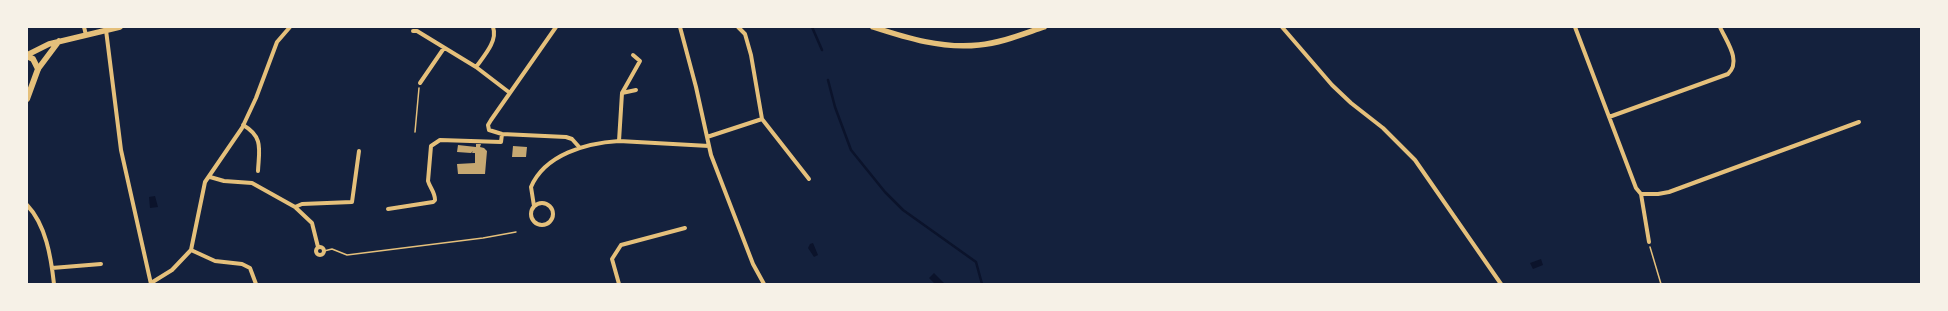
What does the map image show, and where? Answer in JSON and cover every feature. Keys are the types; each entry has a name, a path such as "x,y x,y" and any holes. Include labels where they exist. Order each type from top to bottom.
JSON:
{"main road":[{"path":"27,56 49,44 120,27"},
{"path":"873,27 918,40 959,46 990,43 1044,27"},
{"path":"27,99 38,69 59,41"},
{"path":"27,56 33,59 38,69"}],"street":[{"path":"84,27 86,35"},
{"path":"106,30 121,150 151,284 172,270 191,250 205,182 210,177 243,125 256,98 277,42 290,27"},
{"path":"476,67 492,43 495,33 493,27"},
{"path":"556,27 488,126 489,130 502,134 566,137 572,139 580,148"},
{"path":"680,27 709,146 753,264 764,284"},
{"path":"738,27 745,34 751,56 762,119 809,179"},
{"path":"1282,27 1332,85 1351,103 1383,128 1415,160 1499,283"},
{"path":"1575,27 1636,188 1642,194 1649,242"},
{"path":"1610,117 1728,74 1732,70 1734,63 1720,27"},
{"path":"413,31 417,31 476,67 510,93"},
{"path":"420,83 444,48"},
{"path":"619,141 622,92 640,61 633,56"},
{"path":"622,92 636,90"},
{"path":"707,137 762,119"},
{"path":"1642,194 1658,194 1668,192 1860,122"},
{"path":"243,125 251,129 258,137 260,145 258,171"},
{"path":"388,209 433,202 436,200 435,194 429,186 428,181 431,146 435,142 440,140 501,142 502,134"},
{"path":"534,206 541,203 551,208 553,214 548,223 542,225 533,221 531,212 534,206 531,187 538,174 547,165 559,157 580,148 619,141 709,146"},
{"path":"295,207 302,204 352,202 359,151"},
{"path":"210,177 224,181 252,183 295,207 312,223 318,247 316,251 319,254 322,254 324,250 322,247 318,247"},
{"path":"27,205 36,215 48,248 54,284"},
{"path":"618,284 612,259 621,245 685,228"},
{"path":"191,250 215,262 242,264 250,268 256,284"},
{"path":"52,268 101,264"}],"path":[{"path":"415,132 420,83"},
{"path":"324,250 332,249 347,254 483,238 516,232"},
{"path":"1649,242 1661,284"}],"water":[{"path":"155,196 158,207 150,208 149,197"},
{"path":"813,243 818,255 814,257 808,248 810,244"},
{"path":"1541,259 1543,265 1533,269 1530,263"},
{"path":"934,273 945,284 935,284 929,278"}],"building":[{"path":"476,144 481,144 480,147 487,151 485,174 458,174 457,164 475,163 475,153 472,153 473,151 471,153 457,152 458,145 476,147"},
{"path":"513,146 527,147 526,157 512,157"}],"waterway":[{"path":"812,27 822,50"},
{"path":"828,80 835,107 851,150 885,192 903,210 976,262 982,284"}]}
